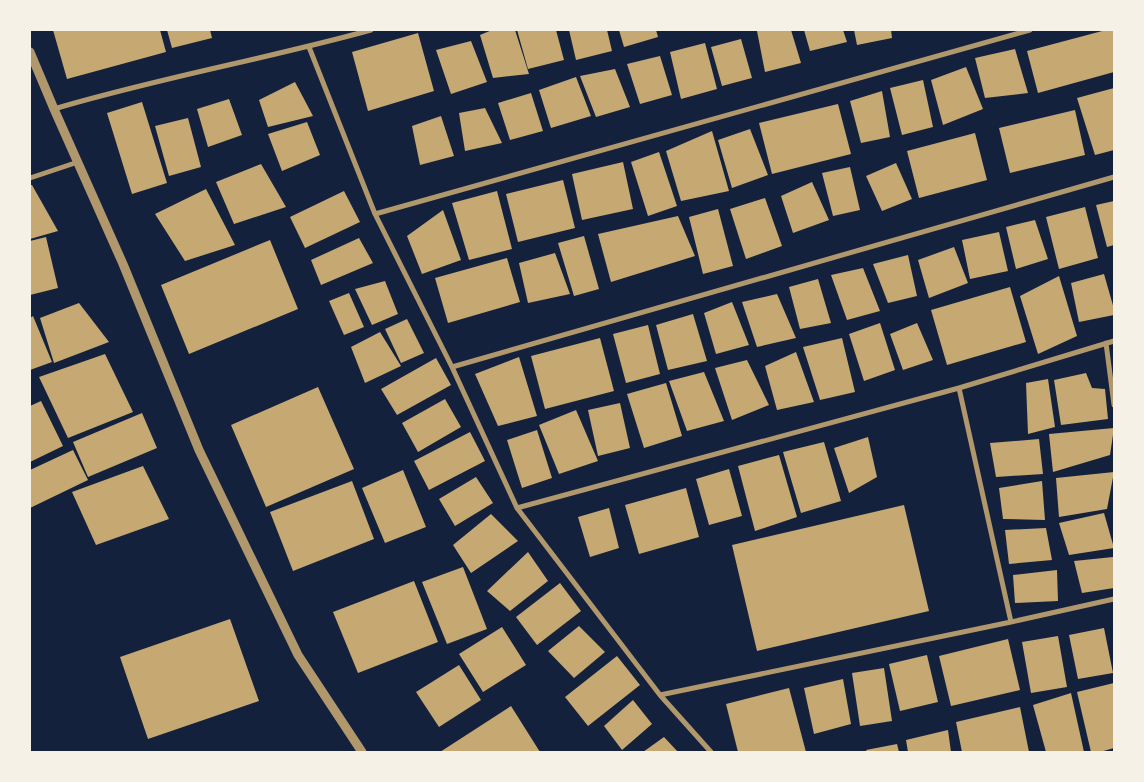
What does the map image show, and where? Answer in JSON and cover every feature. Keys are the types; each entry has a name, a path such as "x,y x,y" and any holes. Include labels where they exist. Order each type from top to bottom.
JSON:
{"street":[{"path":"54,109 100,95 308,47 371,30"},
{"path":"375,214 1030,30"},
{"path":"308,47 375,214 452,368 517,508 660,695 711,752"},
{"path":"30,52 123,264 199,450 298,654 362,752"},
{"path":"30,178 78,162"},
{"path":"452,368 1114,177"},
{"path":"517,508 959,388 1114,341"},
{"path":"1106,343 1114,406"},
{"path":"959,388 1011,622"},
{"path":"660,695 1114,599"}],"building":[{"path":"53,30 160,30 166,52 67,79"},
{"path":"167,30 210,30 212,38 172,48"},
{"path":"492,30 515,30 529,74 493,78 480,35"},
{"path":"517,30 556,30 564,60 528,69"},
{"path":"569,30 607,30 612,51 576,60"},
{"path":"619,30 656,30 658,37 624,47"},
{"path":"791,30 801,63 765,72 757,31"},
{"path":"804,30 843,30 847,42 810,51"},
{"path":"854,30 891,30 892,38 857,45"},
{"path":"1106,30 1114,30 1114,72 1038,93 1027,51"},
{"path":"418,33 434,91 368,111 352,52"},
{"path":"741,39 752,78 722,86 711,47"},
{"path":"471,41 487,82 451,94 436,50"},
{"path":"705,43 717,89 681,99 670,52"},
{"path":"1015,49 1028,93 985,98 975,58"},
{"path":"660,56 672,95 640,104 627,64"},
{"path":"966,67 983,109 943,125 931,80"},
{"path":"615,69 630,107 596,117 580,76"},
{"path":"576,77 591,116 551,128 539,90"},
{"path":"923,80 933,127 902,135 890,88"},
{"path":"295,82 313,116 268,127 259,100"},
{"path":"1114,88 1114,150 1095,155 1077,98"},
{"path":"882,91 890,137 861,143 850,101"},
{"path":"531,93 543,131 510,140 498,103"},
{"path":"229,99 242,135 208,147 197,109"},
{"path":"142,102 167,183 132,194 107,113"},
{"path":"838,104 851,154 772,174 759,123"},
{"path":"485,108 502,143 465,151 459,113"},
{"path":"1075,110 1085,155 1010,173 999,128"},
{"path":"441,116 454,156 420,165 412,126"},
{"path":"188,118 201,167 169,176 155,126"},
{"path":"307,122 320,155 282,171 268,134"},
{"path":"750,129 768,175 732,188 718,140"},
{"path":"712,131 729,191 681,201 666,151"},
{"path":"975,133 987,180 919,198 907,151"},
{"path":"659,152 677,206 648,216 631,162"},
{"path":"623,162 633,209 582,220 572,174"},
{"path":"896,163 912,199 882,211 866,176"},
{"path":"261,164 286,207 234,224 216,182"},
{"path":"850,167 860,210 833,216 822,173"},
{"path":"563,180 575,228 518,242 506,194"},
{"path":"812,182 829,220 793,233 781,196"},
{"path":"30,185 32,185 58,231 30,239"},
{"path":"206,189 235,245 185,261 155,214"},
{"path":"344,191 360,222 305,248 290,217"},
{"path":"497,191 512,249 469,260 452,203"},
{"path":"765,198 782,246 746,259 730,209"},
{"path":"1114,201 1114,245 1107,247 1096,205"},
{"path":"1085,207 1098,258 1059,269 1046,217"},
{"path":"718,209 733,266 703,274 689,217"},
{"path":"443,210 461,260 422,274 407,236"},
{"path":"678,216 695,256 611,282 598,234"},
{"path":"1035,220 1048,259 1016,269 1006,227"},
{"path":"999,232 1008,271 970,279 962,240"},
{"path":"584,236 599,289 574,296 558,243"},
{"path":"46,237 58,288 30,295 30,241"},
{"path":"359,238 373,263 321,285 311,260"},
{"path":"270,240 298,309 189,354 161,285"},
{"path":"954,247 968,283 929,298 918,260"},
{"path":"555,253 570,294 528,303 519,263"},
{"path":"908,255 917,296 888,303 873,264"},
{"path":"507,258 520,302 448,323 435,278"},
{"path":"863,268 880,311 847,320 831,275"},
{"path":"1104,274 1114,315 1079,322 1071,283"},
{"path":"1059,276 1077,336 1038,354 1020,296"},
{"path":"818,279 831,323 800,329 789,287"},
{"path":"385,281 398,314 372,325 355,289"},
{"path":"1010,287 1026,342 947,365 931,310"},
{"path":"349,293 364,327 344,335 329,301"},
{"path":"777,294 796,338 757,347 742,302"},
{"path":"732,302 749,345 716,354 704,313"},
{"path":"79,303 109,342 54,363 40,318"},
{"path":"693,314 707,361 668,370 656,325"},
{"path":"33,316 52,362 30,370 30,318"},
{"path":"407,319 424,353 401,363 385,329"},
{"path":"880,323 895,370 864,381 849,334"},
{"path":"917,323 933,360 903,370 890,334"},
{"path":"648,325 660,374 626,383 613,334"},
{"path":"380,332 401,366 365,383 351,347"},
{"path":"600,338 614,391 545,409 531,356"},
{"path":"842,338 855,392 820,400 803,347"},
{"path":"796,352 814,402 777,410 765,366"},
{"path":"105,354 133,412 68,438 39,377"},
{"path":"519,357 537,416 498,426 475,374"},
{"path":"436,358 451,385 397,415 381,389"},
{"path":"747,360 769,405 732,420 715,368"},
{"path":"704,372 724,421 687,431 669,381"},
{"path":"1086,373 1092,388 1105,389 1108,419 1061,425 1054,380"},
{"path":"1048,379 1055,427 1028,434 1026,383"},
{"path":"666,383 682,436 644,448 627,394"},
{"path":"318,387 354,469 266,507 231,425"},
{"path":"445,399 461,427 418,452 402,423"},
{"path":"41,401 63,446 30,462 30,406"},
{"path":"620,403 630,448 598,456 588,410"},
{"path":"576,410 598,461 559,474 539,425"},
{"path":"142,413 157,448 88,477 73,442"},
{"path":"1114,428 1110,455 1053,472 1049,434"},
{"path":"537,430 552,478 522,488 507,440"},
{"path":"470,432 485,461 429,490 414,461"},
{"path":"868,437 877,477 849,493 834,448"},
{"path":"1039,439 1043,474 996,477 990,443"},
{"path":"824,442 841,501 801,513 783,452"},
{"path":"73,450 88,480 30,508 30,470"},
{"path":"779,455 797,517 755,531 738,466"},
{"path":"143,466 169,519 96,545 72,492"},
{"path":"729,469 742,516 709,525 696,479"},
{"path":"403,470 426,527 385,543 362,488"},
{"path":"1114,472 1107,509 1059,517 1056,478"},
{"path":"476,477 493,503 455,526 439,499"},
{"path":"352,481 374,539 293,571 270,512"},
{"path":"1042,481 1045,520 1003,519 999,488"},
{"path":"686,488 699,537 639,554 625,505"},
{"path":"904,505 929,611 757,651 732,545"},
{"path":"609,508 619,548 590,557 578,517"},
{"path":"1104,513 1114,548 1069,555 1059,523"},
{"path":"491,514 518,541 471,573 453,545"},
{"path":"1046,528 1052,560 1009,564 1005,530"},
{"path":"528,552 548,581 510,611 487,591"},
{"path":"1113,557 1114,588 1082,593 1074,561"},
{"path":"463,567 487,629 447,644 422,582"},
{"path":"1057,570 1058,601 1015,603 1013,575"},
{"path":"414,581 438,642 358,673 333,612"},
{"path":"560,583 581,611 537,645 516,617"},
{"path":"230,619 259,701 148,739 120,657"},
{"path":"579,626 605,652 574,678 548,651"},
{"path":"502,627 526,665 483,692 459,654"},
{"path":"1104,628 1113,673 1078,679 1069,635"},
{"path":"1058,636 1067,687 1031,693 1022,642"},
{"path":"1008,639 1020,690 951,706 939,656"},
{"path":"927,655 938,702 900,711 889,664"},
{"path":"617,656 640,685 588,726 565,697"},
{"path":"459,665 481,700 439,727 416,692"},
{"path":"884,668 892,721 860,726 852,673"},
{"path":"843,679 851,724 814,734 804,688"},
{"path":"1114,683 1114,748 1100,752 1091,752 1077,692"},
{"path":"789,688 806,752 738,752 726,704"},
{"path":"1071,693 1084,752 1046,752 1033,705"},
{"path":"633,700 652,724 622,750 604,726"},
{"path":"511,706 540,752 440,752"},
{"path":"1020,707 1029,752 962,752 956,722"},
{"path":"948,730 951,752 908,752 906,740"},
{"path":"664,737 678,752 643,752"},
{"path":"897,744 899,752 867,752 866,750"}]}
